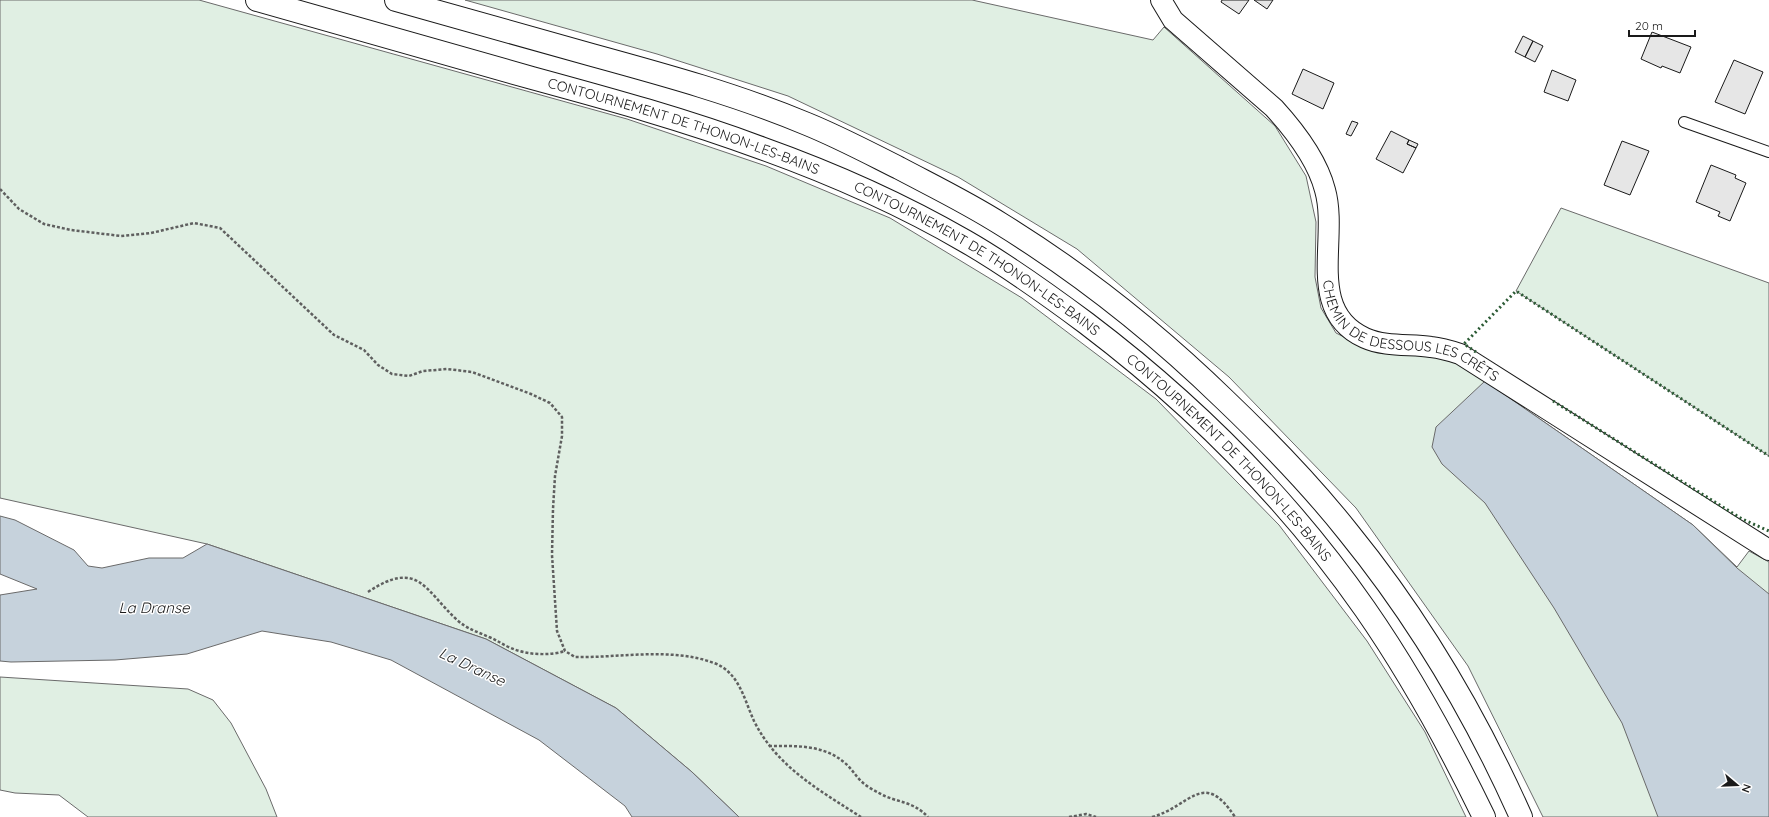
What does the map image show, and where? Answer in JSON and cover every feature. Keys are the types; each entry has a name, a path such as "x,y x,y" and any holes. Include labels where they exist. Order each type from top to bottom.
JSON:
{"highway":[{"name":"CONTOURNEMENT DE THONON-LES-BAINS","path":"257,0 661,114 762,148 855,186 911,212 965,241 1020,276 1125,353 1157,379 1222,441 1285,508 1345,582 1382,634 1436,721 1484,817"},
{"path":"396,0 680,80 761,106 809,124 912,175 1000,223 1059,262 1133,317 1175,352 1263,436 1349,533 1400,601 1448,676 1506,785 1521,817"}],"street":[{"name":"CHEMIN DE DESSOUS LES CRÊTS","path":"1161,0 1173,20 1274,108 1285,120 1312,159 1326,190 1328,205 1330,223 1327,282 1333,306 1345,324 1366,338 1378,342 1432,347 1460,354 1769,550"}],"lane":[{"path":"1684,122 1769,152"}],"path":[{"path":"0,189 19,209 44,224 71,230 121,236 151,233 194,223 220,228 334,335 364,350 378,365 392,374 409,376 423,371 446,369 472,372 531,394 550,403 562,417 562,436 555,476 552,555 557,631 565,651 575,657 653,654 689,656 715,663 724,668 734,677 754,721 768,746 790,769 861,817"},
{"path":"368,592 385,581 402,577 416,581 428,588 458,621 470,630 518,650 530,653 555,654 565,651"},
{"path":"768,746 804,746 825,750 844,762 862,782 880,794 903,801 922,811 928,817"},
{"path":"1152,817 1160,815 1191,796 1200,793 1211,793 1220,798 1235,817"},
{"path":"1069,817 1086,814 1096,817"}],"green space":[{"path":"0,0 199,0 627,119 766,166 890,218 1022,298 1156,399 1279,525 1367,641 1425,732 1466,817 739,817 692,772 616,708 486,639 207,544 0,498"},
{"path":"465,0 972,0 1153,40 1164,27 1275,126 1306,176 1316,222 1315,277 1321,308 1336,333 1373,351 1428,354 1453,361 1485,381 1693,525 1737,567 1749,551 1769,562 1769,817 1543,817 1468,666 1356,508 1229,377 1077,249 958,177 788,96 657,54"},
{"path":"1561,208 1769,283 1769,456 1516,291"},
{"path":"0,677 188,689 213,700 231,723 266,789 277,817 88,817 59,795 15,793 0,790"}],"water":[{"path":"1485,381 1693,525 1737,568 1769,594 1769,817 1658,817 1622,723 1554,608 1485,503 1442,464 1432,447 1436,427"},
{"name":"La Dranse","path":"0,516 15,520 74,550 88,566 102,568 149,558 183,558 207,544 486,639 616,708 692,772 739,817 632,817 625,806 539,740 391,660 331,642 262,631 187,654 115,660 0,661 0,595 37,589 0,574"}],"building":[{"path":"1222,0 1249,0 1239,14 1221,2"},
{"path":"1254,0 1273,0 1267,9"},
{"path":"1652,32 1691,47 1680,73 1662,66 1661,68 1641,59"},
{"path":"1523,36 1533,41 1525,57 1515,52"},
{"path":"1533,41 1543,46 1535,62 1525,57"},
{"path":"1734,60 1763,72 1745,114 1715,102"},
{"path":"1303,69 1334,83 1323,109 1292,94"},
{"path":"1552,70 1576,80 1568,101 1544,92"},
{"path":"1352,121 1358,123 1351,136 1346,134"},
{"path":"1391,131 1409,140 1407,144 1416,148 1403,173 1376,159"},
{"path":"1409,140 1418,144 1416,148 1407,144"},
{"path":"1622,141 1649,151 1630,195 1604,185"},
{"path":"1711,165 1736,175 1735,178 1746,183 1730,221 1718,216 1720,212 1696,202"}],"hedge":[{"path":"1476,352 1464,344 1516,291 1769,456"},
{"path":"1553,401 1742,519 1769,531"}]}
